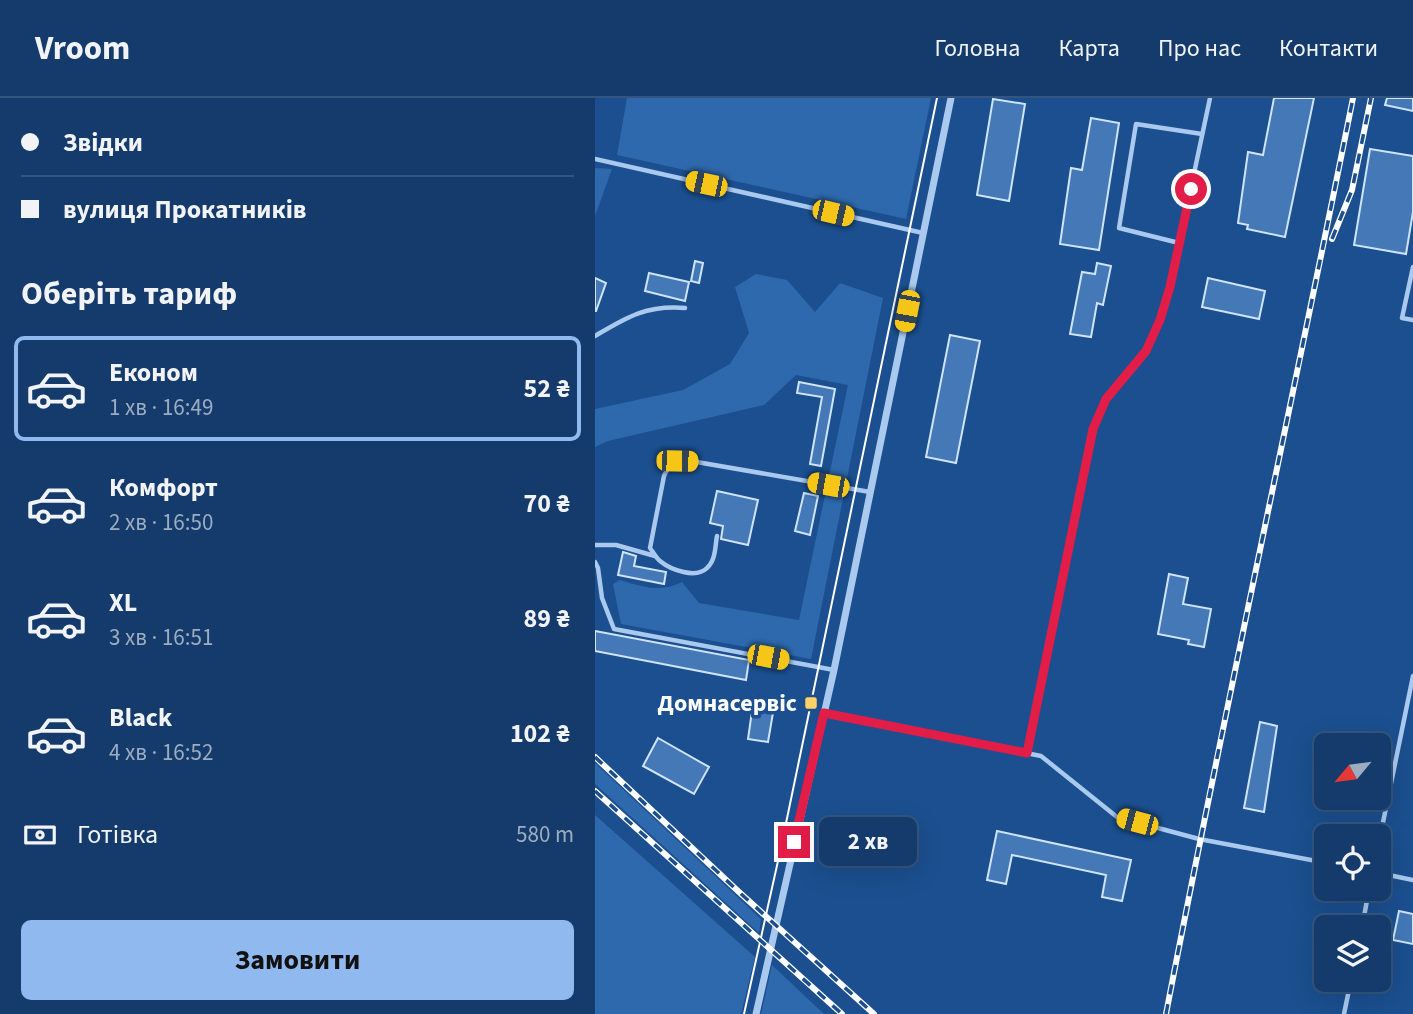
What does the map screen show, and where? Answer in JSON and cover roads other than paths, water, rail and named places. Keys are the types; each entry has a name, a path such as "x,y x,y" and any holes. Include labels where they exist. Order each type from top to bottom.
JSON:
{"street":[{"path":"756,1014 834,670 951,98"}],"lane":[{"path":"1027,753 1093,429 1106,399 1146,351 1160,320 1170,287 1210,98"},
{"path":"1179,243 1119,228 1136,124 1202,134"},
{"path":"595,161 605,161 923,233"},
{"path":"1413,267 1402,318 1413,320"},
{"path":"595,336 646,310 656,307 685,307"},
{"path":"717,536 713,559 706,570 687,573 672,569 658,560 650,548 664,476 668,467 677,461 691,461 870,492"},
{"path":"595,545 615,545 656,556"},
{"path":"595,562 602,598 614,629 834,670"},
{"path":"1383,824 1413,676"},
{"path":"824,713 1041,756 1117,817 1199,839 1314,861"},
{"path":"1391,875 1413,880"},
{"path":"1344,1014 1349,992"}],"tram line":[{"path":"744,1014 937,98"}],"railway":[{"path":"1166,1014 1353,98"},
{"path":"1332,239 1352,190 1371,98"},
{"path":"595,757 874,1014"},
{"path":"595,791 842,1014"}],"place":[{"name":"Домнасервіс","path":"811,703"}]}
